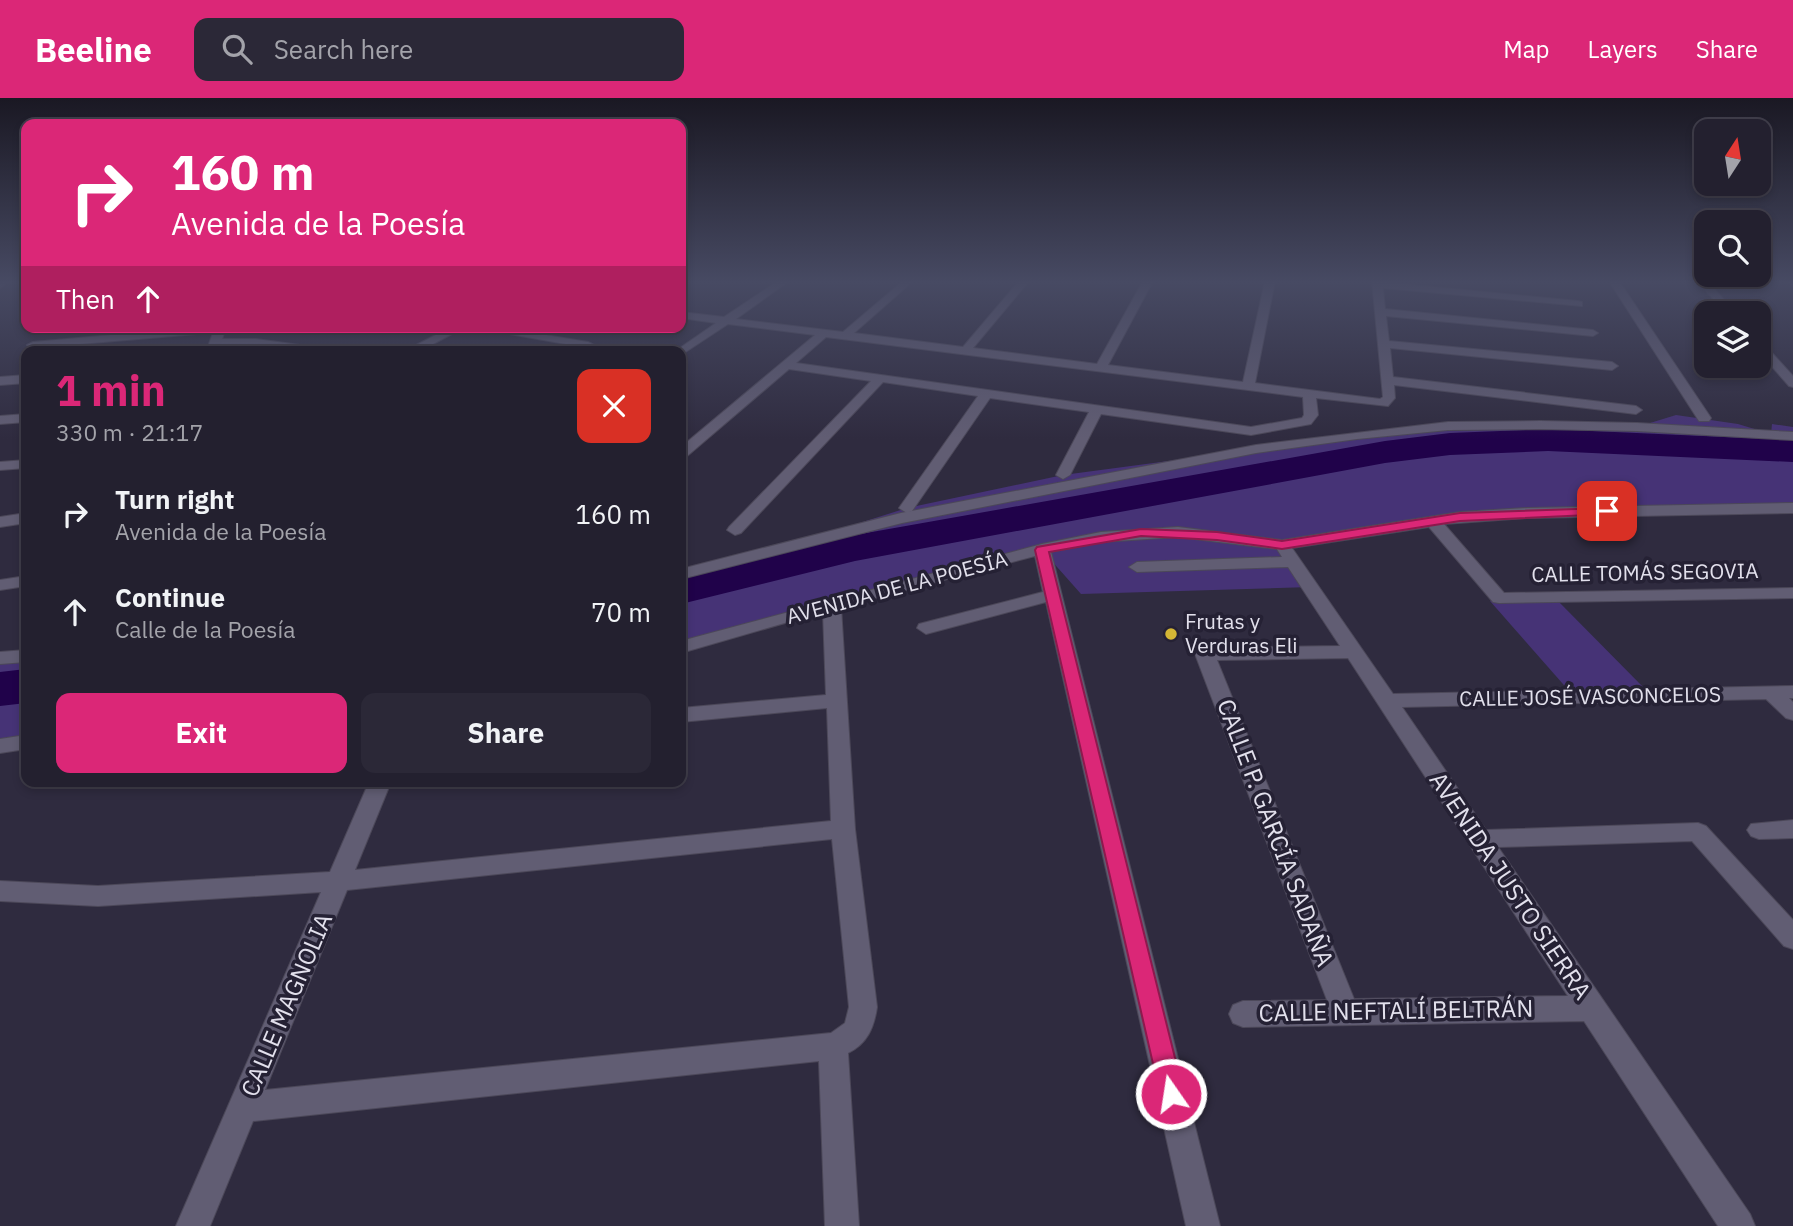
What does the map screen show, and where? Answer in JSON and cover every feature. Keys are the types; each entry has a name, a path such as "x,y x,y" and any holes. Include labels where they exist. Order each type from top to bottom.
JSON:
{"street":[{"path":"33,345 158,334"},
{"path":"421,346 446,334"},
{"path":"516,334 587,345"},
{"path":"686,349 708,334"},
{"path":"686,450 823,334"},
{"path":"831,334 1248,388 1387,402 1384,334"},
{"path":"965,350 979,334"},
{"path":"1100,368 1119,334"},
{"path":"1248,388 1259,334"},
{"path":"1649,334 1704,418"},
{"path":"222,346 256,342 285,346"},
{"path":"1385,344 1612,366"},
{"path":"1771,358 1793,383"},
{"path":"786,365 1251,432 1306,421 1311,415 1309,395"},
{"path":"0,381 21,379"},
{"path":"735,530 879,379"},
{"path":"1385,380 1636,410"},
{"path":"907,508 986,394"},
{"path":"1063,475 1096,410"},
{"path":"0,420 21,418"},
{"path":"686,573 901,518 1256,449 1357,435 1448,426 1540,425 1651,427 1793,436"},
{"path":"0,466 21,464"},
{"path":"1137,567 1288,554 1433,521 1527,513 1793,508"},
{"path":"0,522 21,519"},
{"path":"1433,521 1499,598"},
{"name":"AVENIDA DE LA POESÍA","path":"686,646 832,604 1042,550 1141,533 1204,534 1288,554"},
{"path":"1042,550 1203,1226"},
{"name":"AVENIDA JUSTO SIERRA","path":"1288,554 1738,1226"},
{"path":"0,585 21,582"},
{"name":"CALLE TOMÁS SEGOVIA","path":"1499,598 1793,593"},
{"path":"926,628 1052,595"},
{"path":"244,1107 833,1046 848,1040 861,1026 863,1007 843,829 832,604"},
{"name":"CALLE P. GARCÍA SADAÑA","path":"1345,1011 1205,654 1354,653"},
{"path":"0,658 21,656"},
{"name":"CALLE JOSÉ VASCONCELOS","path":"1387,701 1793,692"},
{"path":"1771,693 1793,713"},
{"path":"686,715 835,701"},
{"path":"0,744 21,742"},
{"name":"CALLE MAGNOLIA","path":"193,1226 378,787"},
{"path":"0,891 99,896 340,881 843,829"},
{"path":"1759,830 1793,829"},
{"path":"1479,839 1698,832 1793,938"},
{"name":"CALLE NEFTALÍ BELTRÁN","path":"1243,1014 1592,1008"},
{"path":"833,1046 842,1226"}],"shaded area":[{"path":"1676,415 1738,424 1771,434 1772,424 1793,427 1793,508 1527,513 1283,545 1311,587 1081,594 1042,550 686,643 686,573 758,555 907,508 1063,475 1387,432 1637,427"},
{"path":"1557,600 1646,690 1570,692 1490,601"},
{"path":"21,656 21,749 0,751 0,658"}],"waterway":[{"path":"686,589 855,548 1385,452 1450,444 1548,440 1793,451"},
{"path":"0,689 21,687"}],"place":[{"name":"Frutas y Verduras Eli","path":"1171,634"}],"route":[{"path":"1171,1094 1042,550 1101,537 1178,532 1282,545 1460,517 1607,511"}]}
